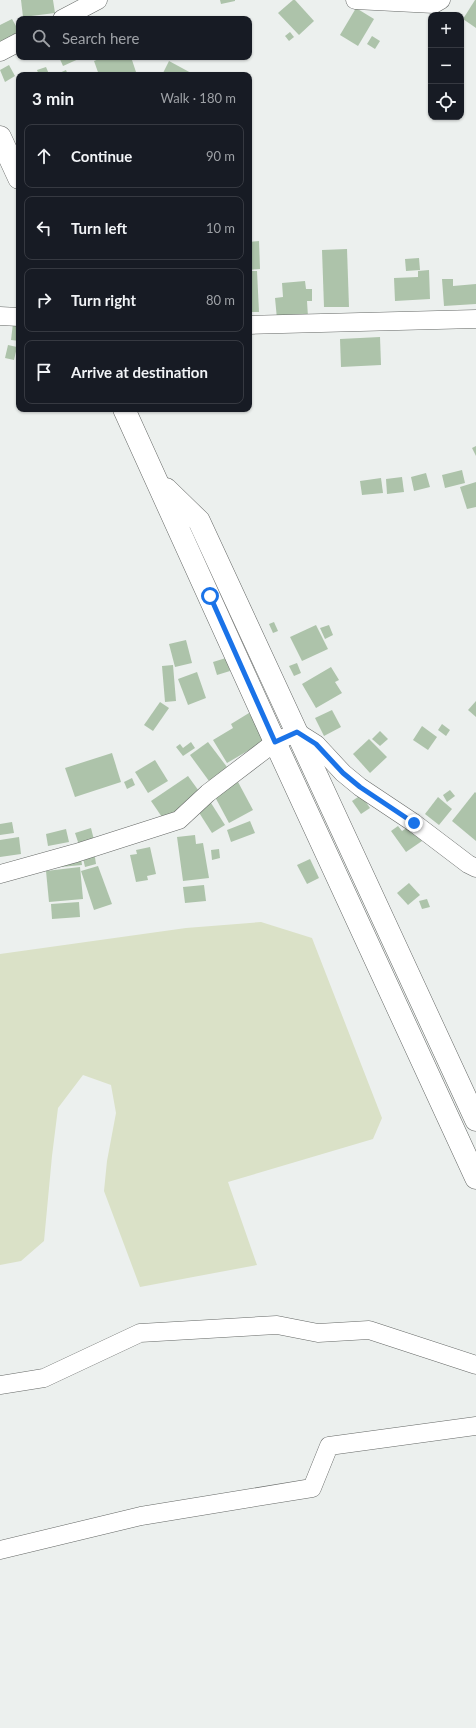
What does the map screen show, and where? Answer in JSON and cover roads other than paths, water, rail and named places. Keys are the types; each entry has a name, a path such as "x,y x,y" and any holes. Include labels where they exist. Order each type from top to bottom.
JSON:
{"main road":[{"path":"0,137 16,172"},
{"path":"125,412 275,742 476,1178"},
{"path":"156,479 199,521 476,1120"}],"street":[{"path":"68,16 98,0"},
{"path":"355,0 434,4 440,0"},
{"path":"0,52 16,44"},
{"path":"0,316 16,317"},
{"path":"252,325 476,319"},
{"path":"0,874 76,853 179,820 208,793 275,742 297,732 316,744 343,773 360,787 414,823 468,864 476,868"},
{"path":"0,1386 44,1378 140,1333 277,1325 318,1333 369,1330 476,1365"},
{"path":"0,1550 141,1516 312,1488 330,1446 476,1426"}]}
